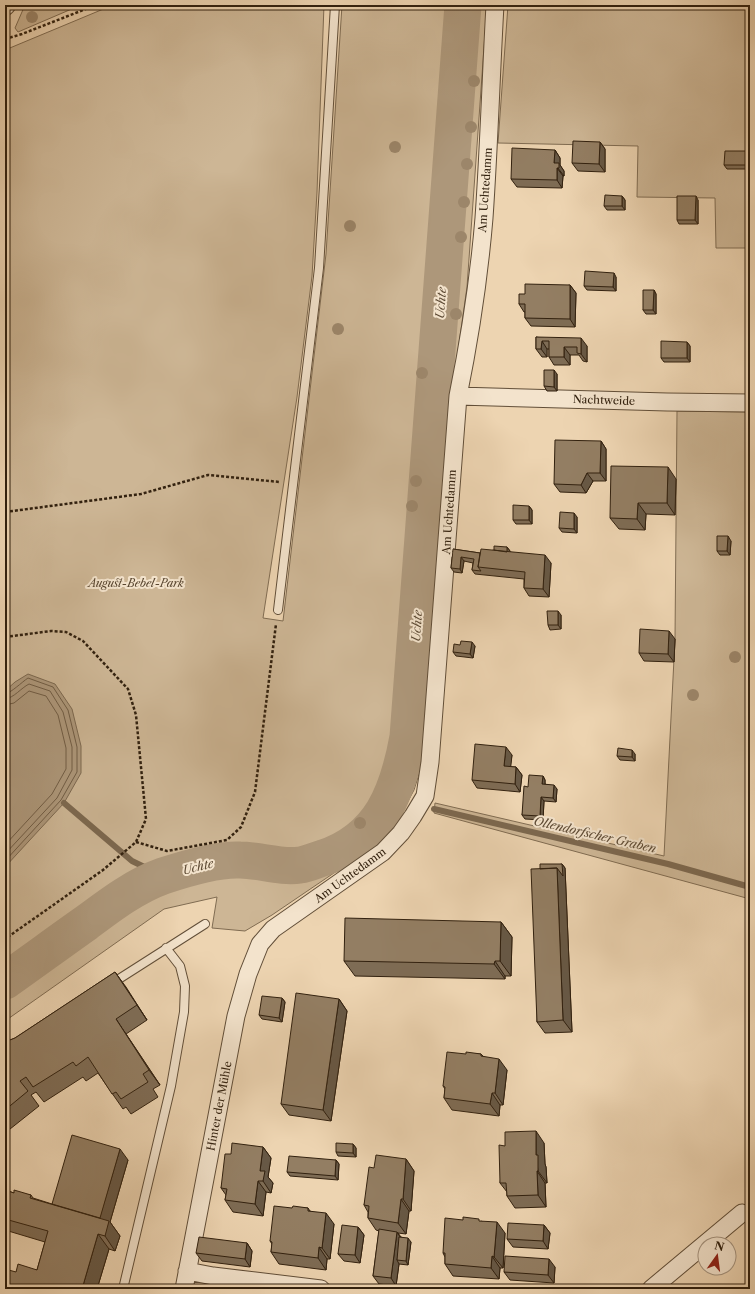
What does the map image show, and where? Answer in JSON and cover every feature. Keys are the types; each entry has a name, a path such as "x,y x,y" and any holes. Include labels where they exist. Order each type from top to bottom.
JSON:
{"street":[{"name":"Am Uchtedamm","path":"260,944 273,929 384,852 401,833 425,796 430,762 458,396 466,357 475,297 484,219 495,5"},
{"name":"Nachtweide","path":"458,396 667,402 750,402"},
{"name":"Hinter der Mühle","path":"184,1289 236,1016 248,974 260,944"},
{"path":"651,1289 742,1213"},
{"path":"187,1271 213,1276 322,1289"}],"lane":[{"path":"278,610 319,268 334,5"},
{"path":"102,990 205,924"},
{"path":"123,1289 171,1086 184,1012 185,986 180,966 166,948"}],"path":[{"path":"5,39 22,34 96,5"},
{"path":"5,512 141,494 208,475 293,483"},
{"path":"136,842 167,851 227,840 241,827 255,792 278,610"},
{"path":"5,637 51,631 66,632 83,641 128,689 136,715 146,819 136,842 103,870 5,938"}],"green space":[{"path":"25,5 81,5 18,32 15,28"},
{"name":"August-Bebel-Park","path":"113,5 324,5 317,192 312,276 297,397 263,618 283,621 326,254 342,5 487,5 467,287 451,400 424,742 420,771 414,790 398,820 384,839 272,915 245,931 212,928 217,897 164,909 5,1021 5,50"},
{"path":"508,5 658,5 750,8 750,248 716,248 715,198 637,197 638,146 498,143"},
{"path":"677,411 750,412 750,899 434,813 435,803 664,856 675,639"}],"water":[{"path":"28,674 55,684 72,709 81,746 81,773 64,803 5,867 5,691 15,682"}],"building":[{"path":"573,141 600,142 599,164 572,163"},
{"path":"512,148 555,150 554,163 559,163 559,168 557,168 557,180 511,179"},
{"path":"725,151 750,151 750,165 724,165"},
{"path":"605,195 622,196 622,206 604,206"},
{"path":"677,196 696,196 695,220 677,220"},
{"path":"585,271 614,273 613,287 584,286"},
{"path":"525,284 570,285 570,319 525,318 525,304 519,304 519,294 525,294"},
{"path":"643,290 654,290 653,310 643,310"},
{"path":"536,337 581,338 581,354 577,353 577,347 564,347 564,357 549,357 549,341 542,341 541,349 536,349"},
{"path":"661,341 687,342 687,358 661,358"},
{"path":"544,370 554,370 554,387 544,386"},
{"path":"555,440 601,441 600,473 587,473 581,485 554,484"},
{"path":"611,466 668,467 667,503 638,503 637,519 610,518"},
{"path":"513,505 529,506 529,520 513,520"},
{"path":"560,512 574,513 574,529 559,528"},
{"path":"717,536 728,536 727,551 717,551"},
{"path":"494,546 507,547 507,552 494,550"},
{"path":"453,549 480,553 478,567 481,571 472,570 474,559 461,557 460,569 451,568"},
{"path":"481,549 545,555 543,589 524,588 525,572 478,567"},
{"path":"547,611 558,611 558,625 548,625"},
{"path":"640,629 669,631 668,654 639,653"},
{"path":"461,641 472,642 470,654 453,652 454,644 460,645"},
{"path":"475,744 506,747 504,766 516,767 515,784 472,780"},
{"path":"618,748 632,750 632,757 617,756"},
{"path":"529,775 543,776 542,784 554,785 553,798 541,797 540,816 522,815 524,786 528,787"},
{"path":"540,864 562,864 563,876 557,868 540,869"},
{"path":"557,868 563,1020 537,1022 531,869"},
{"path":"345,918 501,922 500,961 495,961 494,964 344,961"},
{"path":"115,972 137,1005 116,1019 149,1070 143,1074 148,1082 121,1099 116,1092 112,1094 88,1057 76,1066 73,1062 33,1087 26,1077 20,1081 28,1091 5,1110 5,1042 15,1038"},
{"path":"296,993 339,999 323,1110 281,1104"},
{"path":"262,996 282,998 279,1018 259,1015"},
{"path":"447,1052 481,1054 481,1056 499,1059 495,1093 492,1093 490,1104 444,1098 445,1087 443,1086"},
{"path":"536,1131 536,1155 538,1155 538,1195 507,1196 506,1183 500,1183 499,1145 505,1146 505,1132"},
{"path":"72,1135 120,1149 100,1218 52,1204"},
{"path":"232,1143 263,1147 260,1171 265,1171 263,1181 258,1181 255,1204 225,1200 227,1189 221,1188 225,1154 231,1154"},
{"path":"336,1143 353,1144 353,1153 336,1152"},
{"path":"376,1155 406,1159 403,1199 401,1199 398,1223 368,1218 369,1206 364,1205 369,1167 374,1168"},
{"path":"289,1156 336,1160 335,1176 287,1172"},
{"path":"5,1190 14,1193 14,1190 31,1195 30,1198 109,1221 105,1236 98,1234 82,1289 5,1289 5,1269 16,1272 18,1264 37,1270 48,1231 5,1219"},
{"path":"274,1206 308,1208 308,1211 326,1213 322,1248 319,1247 318,1258 271,1252 272,1242 270,1241"},
{"path":"463,1217 479,1219 479,1221 497,1222 494,1257 492,1256 491,1268 445,1264 445,1253 443,1253 445,1218 463,1220"},
{"path":"508,1223 544,1225 543,1241 507,1239"},
{"path":"342,1225 358,1227 355,1255 338,1254"},
{"path":"379,1229 397,1232 391,1278 373,1276"},
{"path":"199,1237 247,1243 245,1259 196,1253"},
{"path":"399,1237 408,1238 406,1261 397,1260"},
{"path":"505,1256 549,1259 548,1275 504,1272"},
{"path":"218,1285 236,1287 236,1285 252,1287 252,1289 217,1289"}],"waterway":[{"name":"Uchte","path":"5,981 123,896 163,876 201,865 231,860 247,860 293,866 300,865 343,850 359,839 373,826 384,811 392,794 399,776 408,737 463,5"},
{"path":"64,803 132,861 163,876"},
{"name":"Ollendorfscher Graben","path":"434,809 668,864 750,887"}]}
